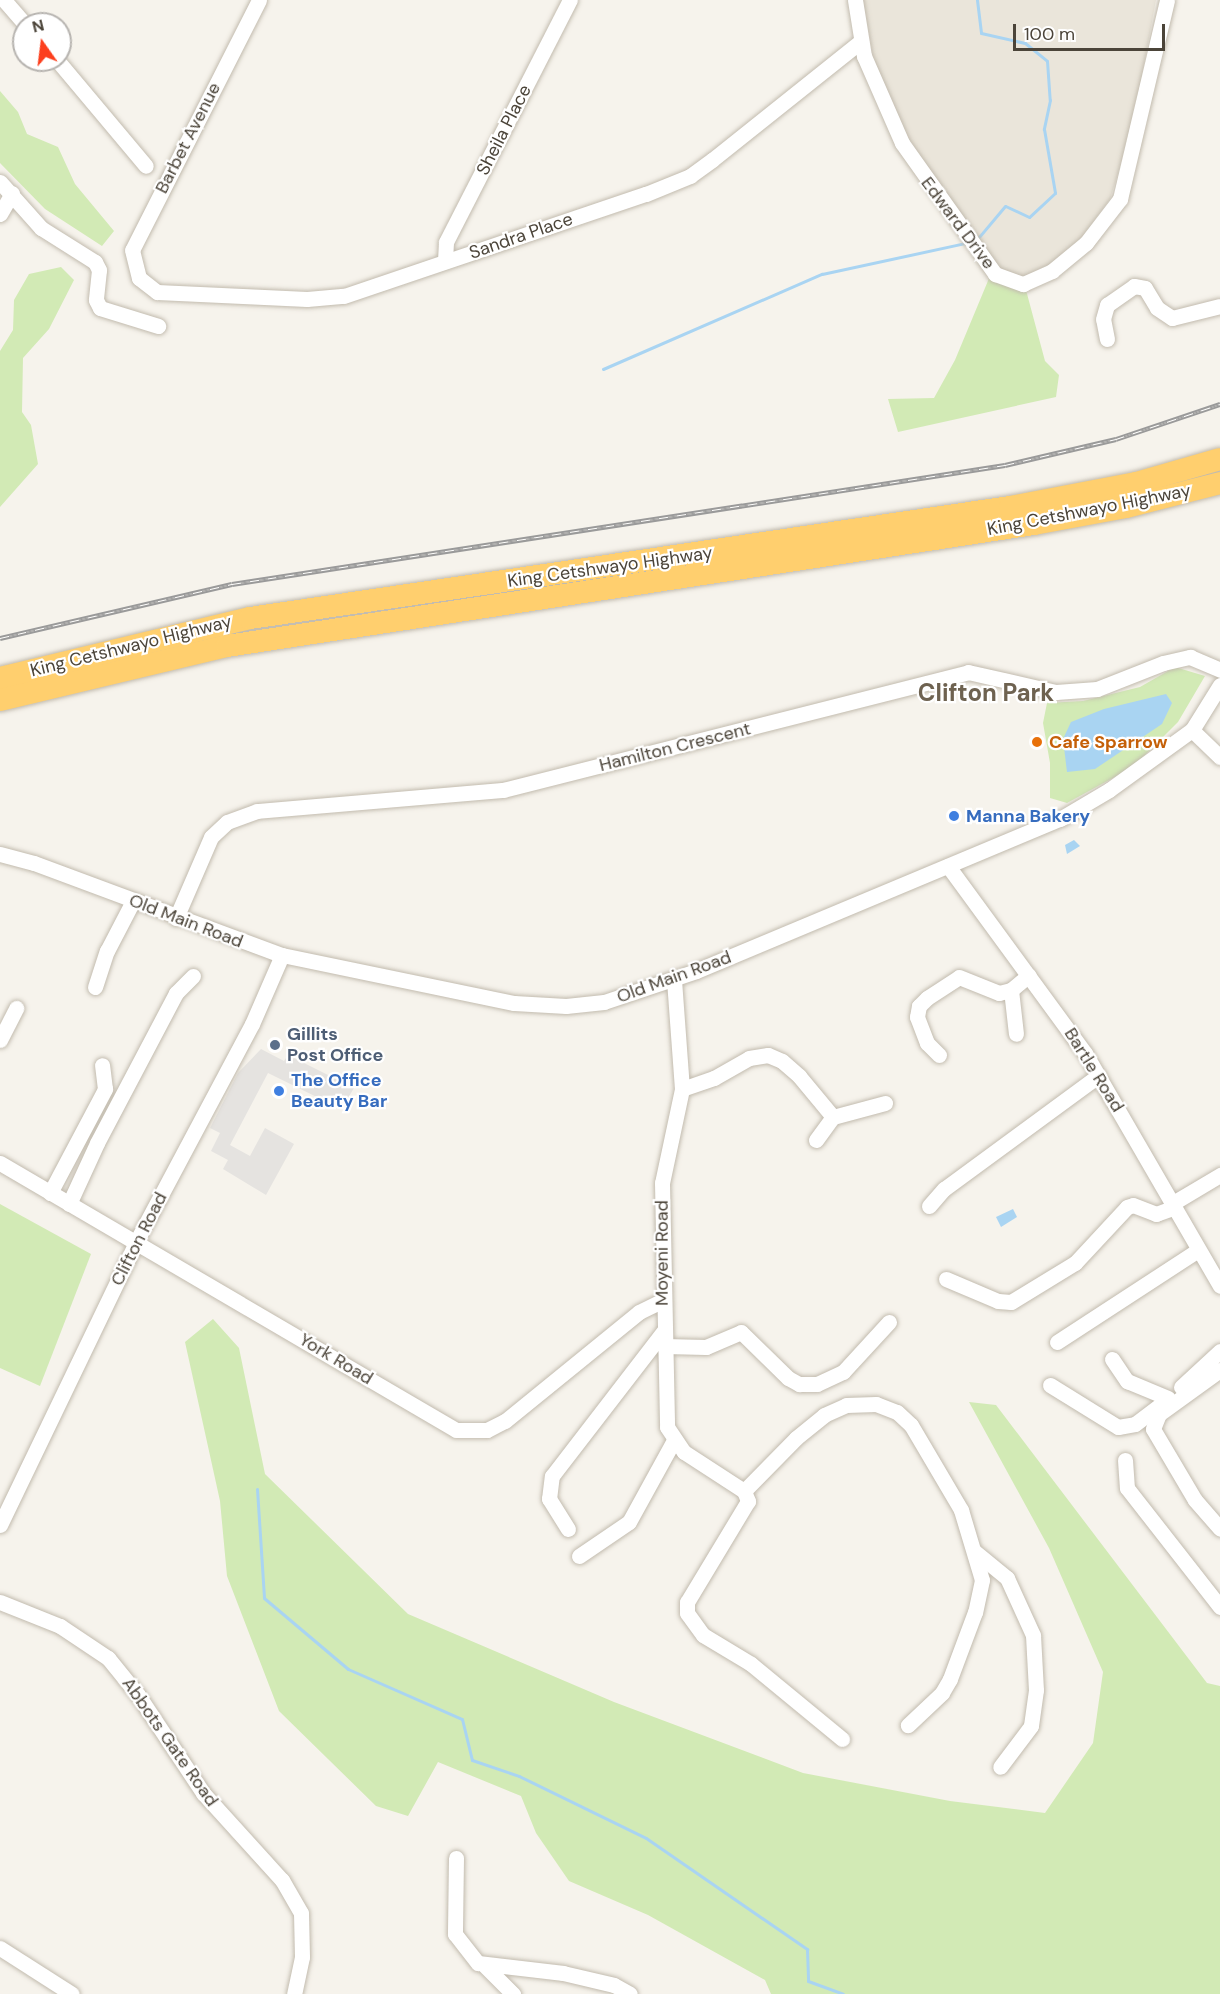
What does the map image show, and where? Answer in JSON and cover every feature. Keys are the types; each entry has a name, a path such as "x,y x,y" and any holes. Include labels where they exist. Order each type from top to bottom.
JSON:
{"highway":[{"name":"King Cetshwayo Highway","path":"0,678 250,618 1010,507 1136,483 1220,459"},
{"name":"King Cetshwayo Highway","path":"0,700 227,646 1126,507 1220,483"},
{"path":"1126,507 1220,496"}],"street":[{"path":"4,0 14,12"},
{"name":"Barbet Avenue","path":"139,278 132,257 136,239 259,0"},
{"name":"Sheila Place","path":"445,261 446,243 570,0"},
{"name":"Edward Drive","path":"855,0 861,41 881,97 918,169 995,274 1023,284 1052,271 1086,243 1120,199 1167,0"},
{"name":"Sandra Place","path":"139,278 157,292 171,294 327,298 383,285 445,261 690,176 861,41"},
{"path":"67,72 146,166"},
{"path":"0,182 41,228 95,262 99,270 96,300 100,308 158,326"},
{"path":"0,214 12,193"},
{"path":"1107,339 1103,319 1107,305 1134,286 1145,288 1157,308 1172,318 1220,306"},
{"name":"Hamilton Crescent","path":"176,918 211,837 227,822 257,811 481,793 519,786 968,672 1056,692 1097,688 1163,663 1190,657 1220,670"},
{"name":"Old Main Road","path":"0,854 34,863 176,918 282,955 542,1005 604,1002 674,980 1072,812 1192,730 1220,685"},
{"path":"1192,730 1220,758"},
{"name":"Bartle Road","path":"948,866 1029,975 1099,1075 1220,1286"},
{"path":"95,987 107,951 133,901"},
{"name":"Clifton Road","path":"0,1525 136,1242 252,1024 282,955"},
{"path":"939,1055 927,1043 917,1017 919,1006 945,982 961,976 989,992 1011,990 1029,975"},
{"path":"69,1204 97,1143 176,993 193,976"},
{"name":"Moyeni Road","path":"674,980 682,1089 662,1183 662,1301 668,1427 674,1440"},
{"path":"1011,990 1016,1034"},
{"path":"0,1040 16,1008"},
{"path":"682,1089 704,1083 749,1058 768,1055 800,1076 832,1117"},
{"path":"50,1193 105,1089 102,1065"},
{"path":"929,1206 944,1189 1099,1075"},
{"path":"816,1140 832,1117 885,1103"},
{"name":"York Road","path":"0,1163 447,1427 461,1431 487,1430 505,1421 639,1312 662,1301"},
{"path":"946,1279 998,1301 1011,1302 1075,1263 1127,1207 1136,1206 1159,1214 1220,1175"},
{"path":"1057,1342 1198,1250"},
{"path":"568,1529 549,1499 552,1476 664,1339 706,1347 741,1332 793,1382 817,1384 843,1372 889,1322"},
{"path":"1050,1385 1118,1426 1135,1424 1220,1351"},
{"path":"1112,1359 1127,1381 1168,1398"},
{"path":"1220,1370 1159,1414 1153,1429 1155,1439 1195,1500 1220,1529"},
{"path":"744,1491 796,1438 824,1415 852,1403 876,1404 897,1412 911,1425 961,1510 974,1551 981,1586 952,1674 942,1693 908,1725"},
{"path":"579,1556 629,1522 674,1440 693,1458 744,1491 748,1503 687,1602 690,1620 703,1635 751,1664 842,1739"},
{"path":"1125,1460 1127,1488 1220,1607"},
{"path":"974,1551 1006,1578 1033,1635 1036,1690 1031,1726 1000,1767"},
{"name":"Abbots Gate Road","path":"0,1602 60,1626 108,1658 138,1695 203,1793 282,1880 301,1913 302,1957 294,1994"},
{"path":"456,1858 455,1934 465,1950 513,1994"},
{"path":"0,1948 72,1994"},
{"path":"485,1966 529,1967 564,1973 614,1986 630,1994"}],"shaded area":[{"path":"863,0 1156,0 1132,129 1110,199 1080,240 1043,271 1021,277 999,268 943,194 901,125 875,68"},
{"path":"261,1049 284,1061 288,1055 354,1088 348,1098 340,1095 335,1106 268,1073 230,1145 250,1156 265,1128 294,1144 266,1195 223,1169 228,1160 211,1151 220,1133 210,1128 238,1073"}],"green space":[{"path":"0,91 18,112 27,134 58,147 75,184 114,231 102,246 45,209 0,163"},
{"path":"61,267 74,280 49,329 23,358 22,412 31,425 38,464 0,507 0,351 13,330 14,300 29,274"},
{"path":"990,276 1026,290 1045,361 1059,375 1056,397 898,432 888,399 934,398 955,360"},
{"path":"1175,667 1205,676 1178,722 1133,767 1067,803 1050,798 1050,763 1043,723 1047,703 1083,701 1140,687"},
{"path":"0,1204 91,1254 40,1386 0,1368"},
{"path":"213,1319 239,1348 265,1474 408,1614 614,1702 803,1773 950,1801 1045,1813 1093,1743 1103,1672 1049,1548 969,1402 996,1405 1207,1683 1220,1686 1220,1994 771,1994 765,1980 648,1915 569,1881 536,1833 521,1796 438,1762 408,1816 376,1806 279,1711 227,1576 220,1501 185,1342"}],"water":[{"path":"1166,694 1172,703 1162,724 1095,769 1067,772 1063,739 1071,722 1104,709"},
{"path":"1074,840 1080,846 1067,854 1065,845"},
{"path":"1013,1209 1017,1217 1001,1227 996,1217"}],"waterway":[{"path":"977,0 981,33 1025,43 1047,61 1050,100 1044,129 1055,193 1029,217 1005,206 979,237"},
{"path":"603,369 822,274 965,243"},
{"path":"257,1489 264,1598 348,1669 462,1719 472,1760 519,1776 646,1838 807,1949 808,1981 843,1994"}],"railway":[{"path":"0,638 232,584 1005,465 1116,439 1220,404"}],"place":[{"name":"Cafe Sparrow","path":"1037,742"},
{"name":"Manna Bakery","path":"954,816"},
{"name":"Gillits Post Office","path":"275,1045"},
{"name":"The Office Beauty Bar","path":"279,1091"}],"district":[{"name":"Clifton Park","path":"986,693"}]}
